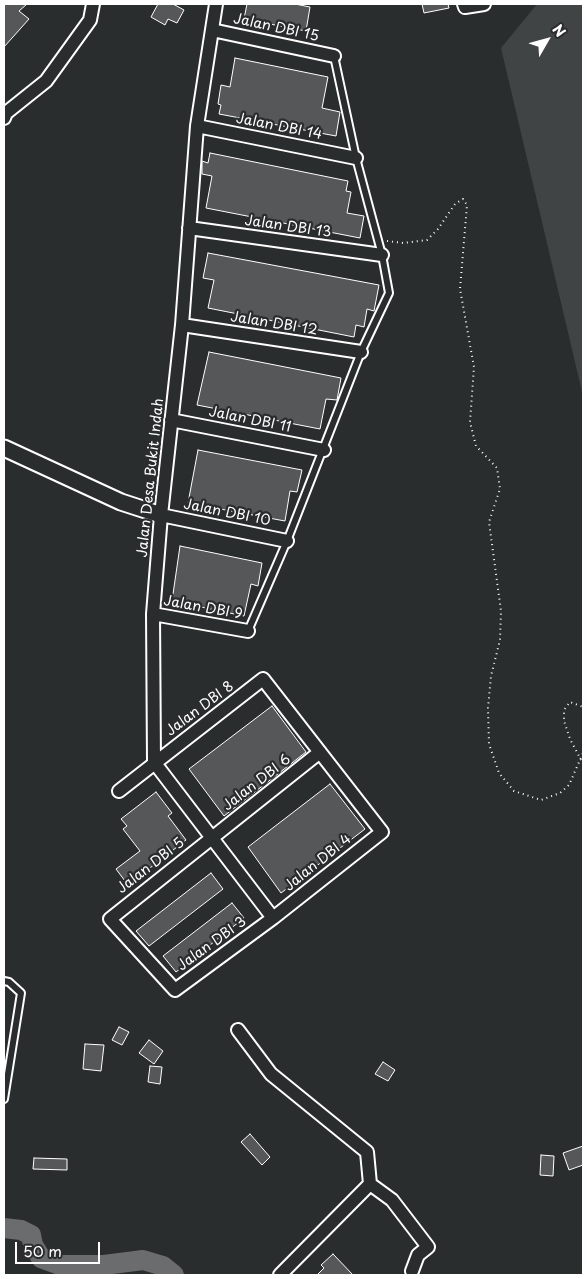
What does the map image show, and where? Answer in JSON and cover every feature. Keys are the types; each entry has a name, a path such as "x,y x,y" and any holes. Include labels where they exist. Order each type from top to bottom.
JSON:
{"street":[{"path":"4,118 6,113 46,81 90,20 93,4"},
{"name":"Jalan Desa Bukit Indah","path":"154,762 153,614 161,515 182,324 197,126 216,4"},
{"path":"464,5 484,4"},
{"name":"Jalan DBI 15","path":"212,30 334,56"},
{"name":"Jalan DBI 14","path":"197,126 356,158"},
{"name":"Jalan DBI 13","path":"189,228 382,255"},
{"name":"Jalan DBI 12","path":"182,324 361,352"},
{"name":"Jalan DBI 11","path":"171,420 324,450"},
{"path":"4,448 121,502 161,515"},
{"name":"Jalan DBI 10","path":"161,515 287,541"},
{"name":"Jalan DBI 9","path":"153,614 248,631"},
{"name":"Jalan DBI 8","path":"118,791 263,679 320,752"},
{"name":"Jalan DBI 4","path":"273,918 382,832 320,752"},
{"name":"Jalan DBI 6","path":"212,838 320,752"},
{"path":"154,762 273,918"},
{"name":"Jalan DBI 5","path":"110,919 212,838"},
{"name":"Jalan DBI 3","path":"110,919 175,990 273,918"},
{"path":"238,1030 271,1074 367,1152 370,1184 392,1200 428,1247 418,1255 412,1271"},
{"path":"280,1275 370,1184"}],"lane":[{"path":"248,631 324,450 361,352 389,293 382,255 356,158 334,56"},
{"path":"4,981 9,982 21,993 4,1099"}],"path":[{"path":"377,240 403,243 427,240 438,229 455,204 463,199 467,205 460,289 474,367 470,422 476,446 497,468 500,489 490,522 501,611 500,640 491,676 488,708 489,744 499,773 514,791 541,800 560,793 569,784 583,753"},
{"path":"581,760 570,739 564,721 564,710 570,702 583,707"}],"shaded area":[{"path":"537,4 583,4 583,396 501,48"}],"building":[{"path":"4,4 27,4 19,11 29,19 4,47"},
{"path":"158,4 173,4 184,10 177,23 168,19 165,25 151,17"},
{"path":"247,4 295,4 310,7 306,31 244,19"},
{"path":"422,4 448,4 449,8 424,13"},
{"path":"235,58 328,77 322,108 340,112 336,136 219,114 221,105 218,104 221,85 230,87"},
{"path":"210,153 348,181 346,191 351,192 347,213 364,216 360,238 206,208 212,176 202,174 202,161 208,163"},
{"path":"208,253 379,285 374,311 367,309 364,327 356,325 354,337 208,308 214,280 203,278"},
{"path":"209,352 341,378 337,400 326,399 320,429 197,405"},
{"path":"198,450 302,470 297,492 290,491 285,521 188,503"},
{"path":"180,546 262,563 258,586 251,584 244,616 172,601"},
{"path":"272,706 306,752 224,816 189,769"},
{"path":"330,784 365,829 281,893 248,847"},
{"path":"156,792 172,813 168,816 186,840 128,885 116,869 140,851 123,829 127,826 121,819"},
{"path":"211,873 223,889 149,946 136,931"},
{"path":"232,903 244,918 176,972 163,956"},
{"path":"119,1027 129,1032 122,1045 112,1040"},
{"path":"149,1040 163,1051 154,1064 139,1053"},
{"path":"85,1044 104,1045 101,1071 83,1069"},
{"path":"383,1062 395,1070 388,1081 375,1074"},
{"path":"150,1066 162,1067 160,1084 148,1082"},
{"path":"250,1134 270,1157 262,1165 241,1142"},
{"path":"583,1146 583,1165 569,1170 563,1153"},
{"path":"541,1155 554,1156 553,1176 540,1175"},
{"path":"34,1158 67,1159 67,1170 33,1169"},
{"path":"333,1254 353,1275 317,1275 324,1268 321,1265"}],"waterway":[{"path":"4,1228 21,1230 31,1235 33,1245 41,1258 60,1265 104,1265 143,1260 163,1266 174,1275"}]}
